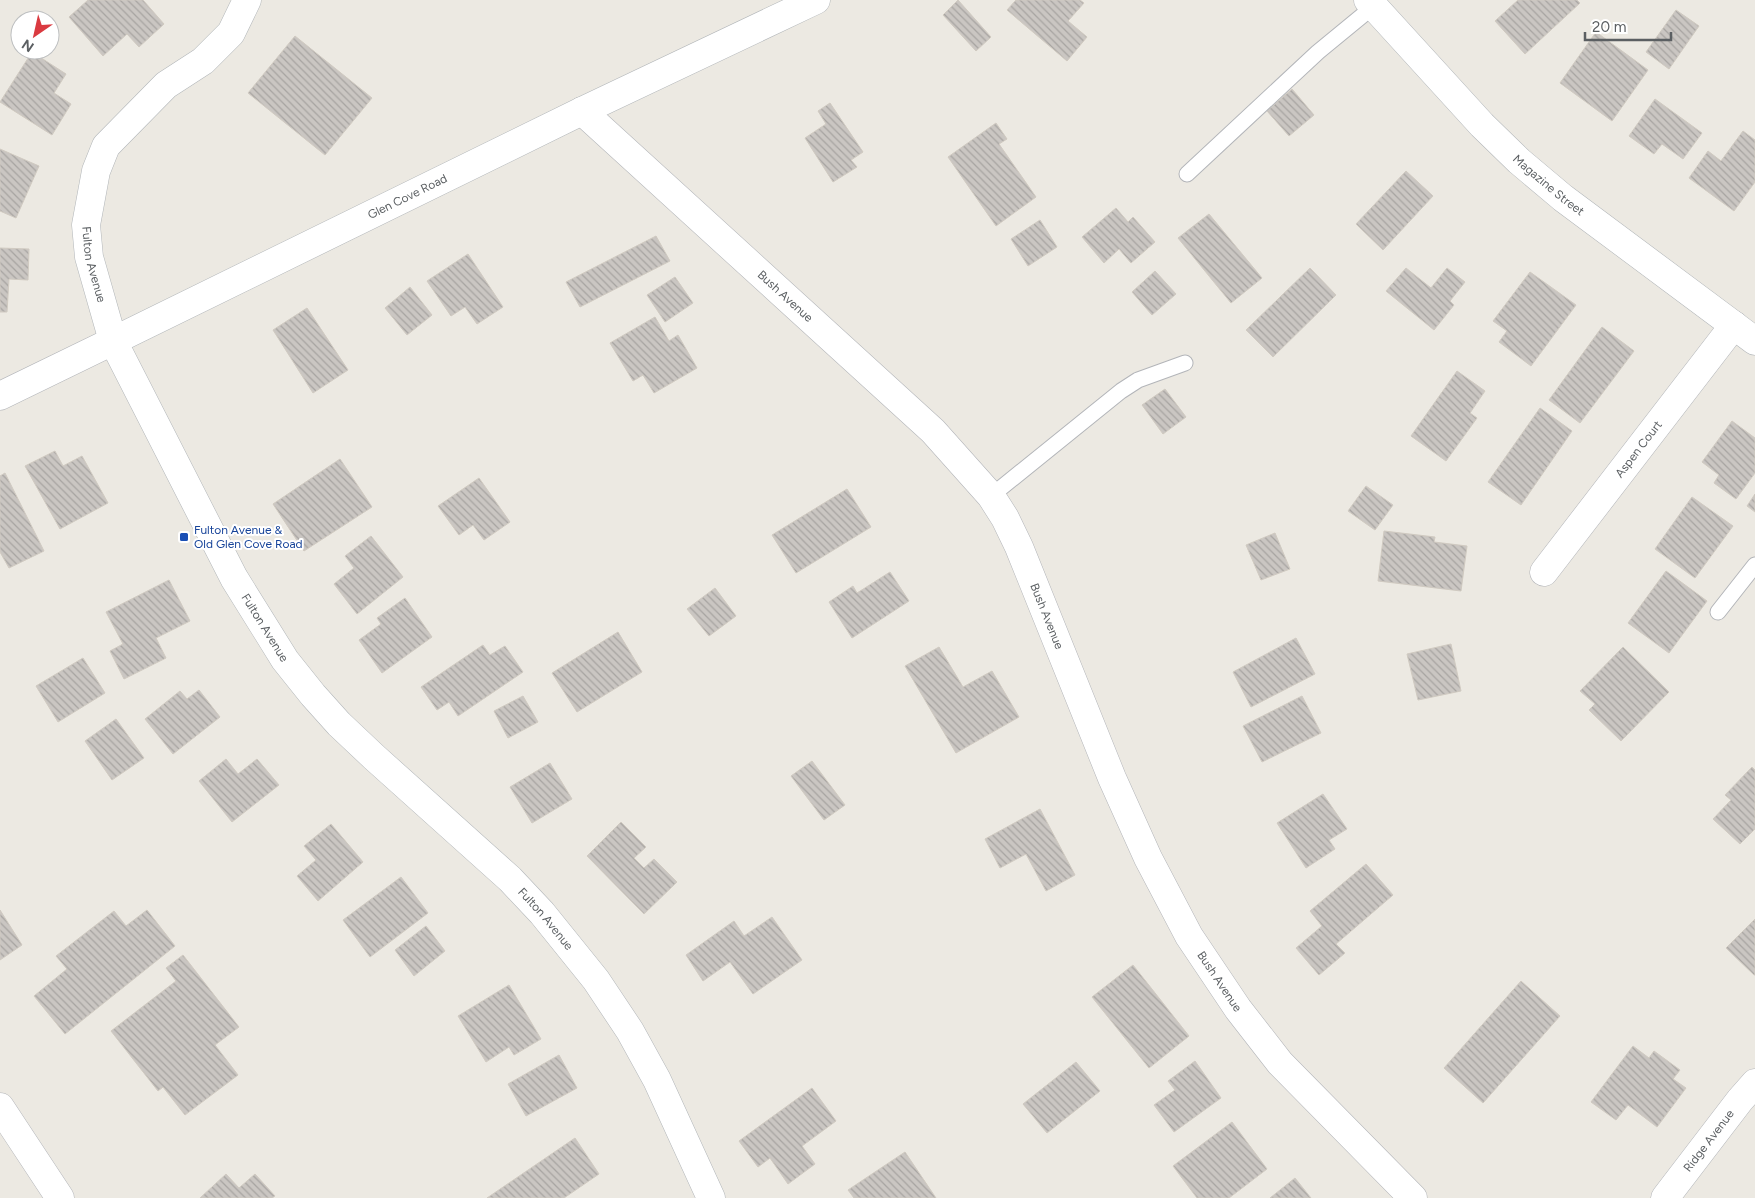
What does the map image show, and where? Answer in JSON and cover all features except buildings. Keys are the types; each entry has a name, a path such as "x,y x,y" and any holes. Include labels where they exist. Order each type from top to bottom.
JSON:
{"street":[{"name":"Fulton Avenue","path":"247,0 231,33 203,61 166,85 106,146 96,171 86,226 89,257 113,341 234,578 285,660 320,702 374,757 510,879 542,913 590,972 630,1031 657,1080 711,1198"},
{"name":"Glen Cove Road","path":"0,396 582,111 816,0"},
{"name":"Magazine Street","path":"1371,3 1482,126 1520,161 1563,198 1744,333"},
{"name":"Bush Avenue","path":"582,111 933,431 991,496 1005,518 1019,547 1112,778 1148,858 1189,936 1238,1009 1280,1063 1413,1198"},
{"name":"Aspen Court","path":"1544,572 1744,333"},
{"name":"Ridge Avenue","path":"1665,1198 1755,1083"},
{"path":"0,1107 60,1198"}],"lane":[{"path":"1187,174 1371,3"},
{"path":"991,496 1121,391 1138,380 1185,362"},
{"path":"1718,612 1755,565"}],"place":[{"name":"Fulton Avenue & Old Glen Cove Road","path":"184,537"}]}
